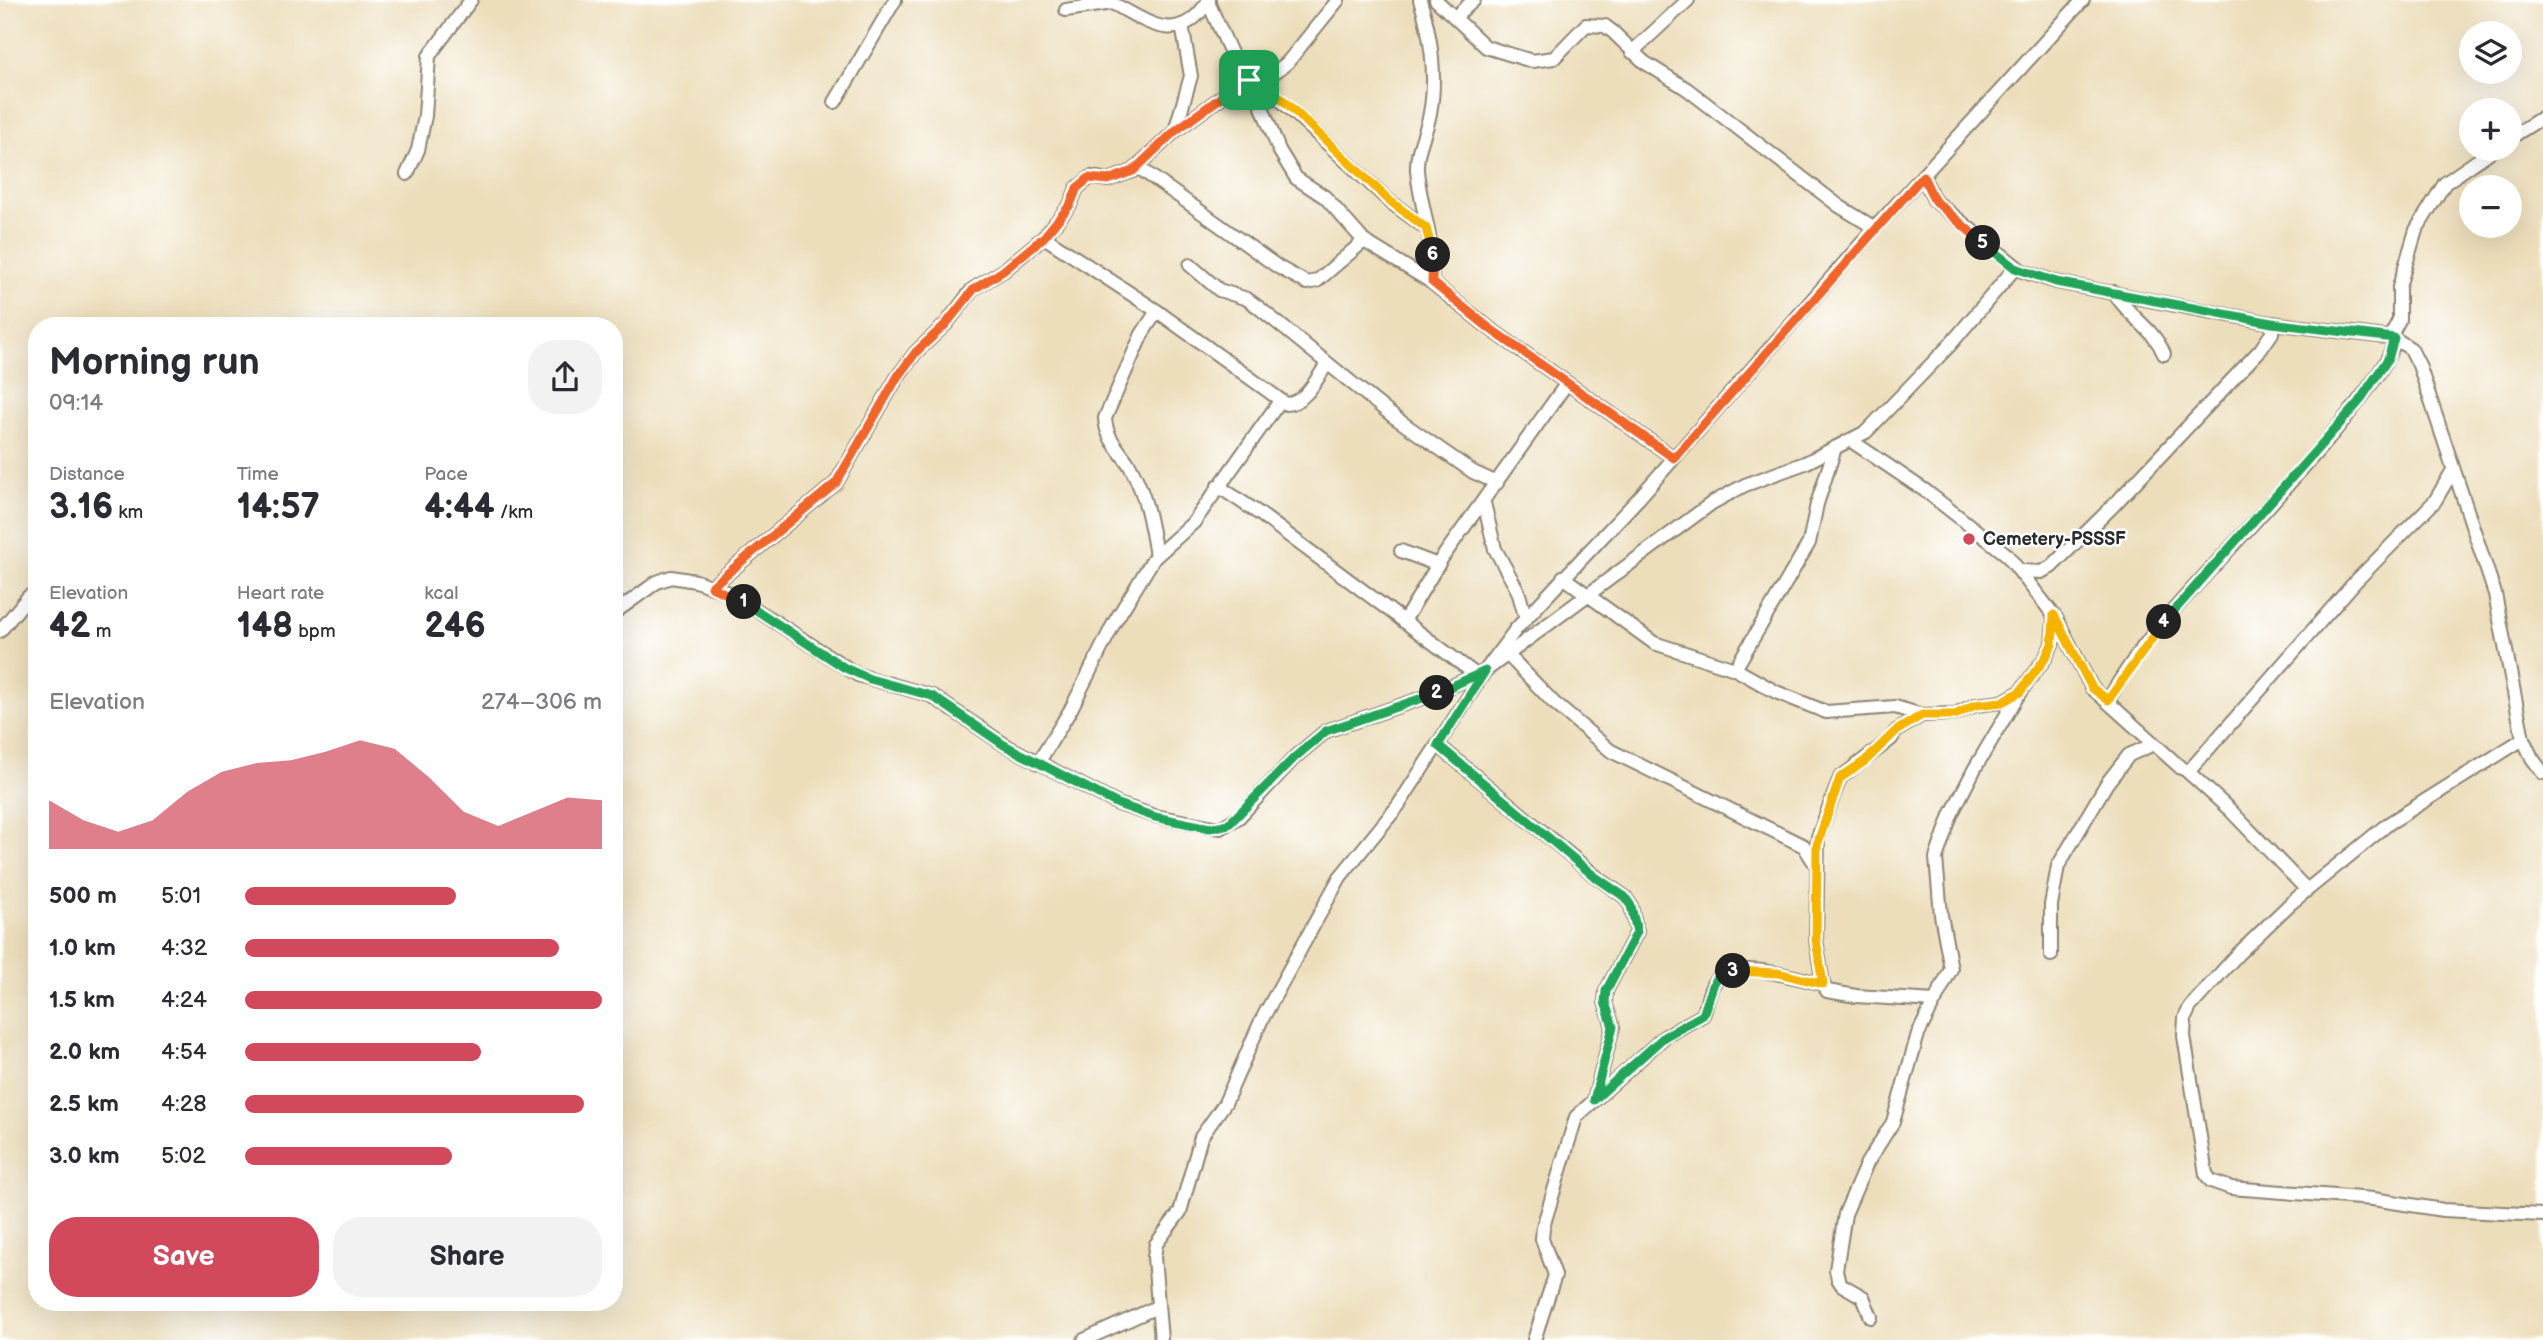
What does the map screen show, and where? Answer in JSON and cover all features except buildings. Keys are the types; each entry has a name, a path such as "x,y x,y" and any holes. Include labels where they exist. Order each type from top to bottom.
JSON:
{"street":[{"path":"407,174 418,150 425,116 429,56 471,0"},
{"path":"835,102 895,0"},
{"path":"711,587 836,483 898,376 916,352 946,324 974,289 1003,271 1044,237 1070,205 1077,188 1089,178 1108,180 1138,167 1175,131 1238,85 1270,75 1287,63 1338,0"},
{"path":"1420,0 1431,47 1431,110 1422,133 1417,168 1426,228 1434,259 1432,282"},
{"path":"1436,0 1486,47 1532,61 1554,58 1586,25 1605,26 1632,52 1687,89 1839,206 1875,228"},
{"path":"1455,17 1474,0"},
{"path":"1632,52 1688,0"},
{"path":"1161,1340 1155,1248 1180,1212 1201,1137 1225,1103 1261,1021 1340,877 1398,806 1480,673 1563,577 1674,458 1875,228 2082,0"},
{"path":"1066,10 1112,3 1144,23 1170,28 1182,25 1209,1 1231,53 1253,79 1397,208 1426,228"},
{"path":"1175,131 1191,76 1182,25"},
{"path":"1253,79 1279,150 1294,175 1325,197 1364,241 1432,282 1567,383 1674,458"},
{"path":"2522,130 2543,117"},
{"path":"2108,700 2154,633 2358,403 2388,359 2392,337 2399,320 2399,287 2416,230 2445,183 2477,161"},
{"path":"1138,167 1278,267 1307,283 1317,281 1364,241"},
{"path":"1923,176 1934,200 2015,268 2056,282 2272,323 2392,337 2411,349 2419,365 2495,594 2524,738 2543,773"},
{"path":"1044,237 1157,311 1280,401 1294,404 1327,364"},
{"path":"1190,265 1219,290 1247,299 1394,416 1473,472 1497,483"},
{"path":"623,606 640,593 671,577 732,594 858,675 932,696 1004,745 1128,808 1196,826 1220,828 1238,817 1295,757 1326,731 1434,694 1480,673 1588,598 1713,503 1745,485 1805,463 1877,424 1949,346 2015,268"},
{"path":"2114,292 2126,310 2155,335 2164,354"},
{"path":"1156,556 1147,504 1129,465 1115,448 1106,428 1105,418 1142,334 1157,311"},
{"path":"2023,571 2042,572 2051,568 2112,508 2261,349 2272,333 2272,323"},
{"path":"1404,621 1438,565 1567,383"},
{"path":"1038,763 1071,709 1114,624 1156,556 1186,531 1280,401"},
{"path":"1850,440 1927,492 2006,554 2023,571 2054,615 2092,688 2230,810 2307,890"},
{"path":"1735,669 1809,543 1817,505 1835,448"},
{"path":"2187,771 2193,770 2355,582 2435,501 2453,470"},
{"path":"1218,486 1261,513 1404,621 1480,673"},
{"path":"1484,503 1495,550 1518,591 1526,619"},
{"path":"1401,551 1438,565"},
{"path":"1563,577 1588,598 1654,643 1735,669 1776,692 1826,712 1895,707 1922,715 1955,715 1975,705 2002,702 2020,692"},
{"path":"0,631 28,597"},
{"path":"1871,1317 1863,1297 1842,1285 1838,1279 1840,1233 1858,1180 1893,1122 1913,1047 1951,970 1941,915 1936,858 1959,799 2020,692 2046,657 2052,644 2054,615"},
{"path":"1508,656 1553,702 1611,751 1804,846 1816,866"},
{"path":"1922,715 1896,731 1865,761 1840,778 1818,837 1816,940 1823,984 1828,990 1856,996 1935,1001"},
{"path":"2524,738 2388,824 2307,890 2208,985 2185,1018 2184,1036 2206,1174 2211,1181 2231,1188 2373,1199 2443,1210 2543,1215"},
{"path":"2051,954 2051,905 2058,866 2115,773 2137,749 2154,744"},
{"path":"1438,745 1594,876 1625,897 1631,906 1637,932 1606,991 1605,1002 1613,1027 1594,1100"},
{"path":"1534,1340 1555,1275 1542,1238 1546,1211 1560,1176 1576,1117 1664,1037 1703,1015 1712,986 1724,974 1733,971 1778,973 1823,984"},
{"path":"1084,1340 1157,1307"}],"place":[{"name":"Cemetery-PSSSF","path":"1969,539"}],"route":[{"path":"1257,78 1267,85 1326,144 1411,220 1426,228 1434,259 1432,282 1489,328 1674,458 1923,176 1934,200 2022,271 2056,282 2272,323 2385,336 2394,338 2393,350 2358,403 2338,423 2313,457 2154,633 2108,700 2092,688 2054,615 2052,644 2046,657 2020,692 2002,702 1975,705 1955,715 1922,715 1896,731 1891,739 1865,761 1842,776 1817,845 1816,940 1823,984 1778,973 1733,971 1724,974 1715,980 1703,1015 1664,1037 1594,1100 1613,1027 1605,1002 1606,991 1637,932 1637,926 1631,906 1625,897 1594,876 1545,832 1522,817 1438,745 1485,671 1434,694 1326,731 1295,757 1229,824 1210,828 1155,817 1118,804 1019,754 932,696 913,688 858,675 732,594 711,587 841,478 898,376 916,352 946,324 974,289 1003,271 1044,237 1070,205 1077,188 1091,177 1108,180 1133,171 1175,131 1238,85 1249,80 1257,78"}]}
